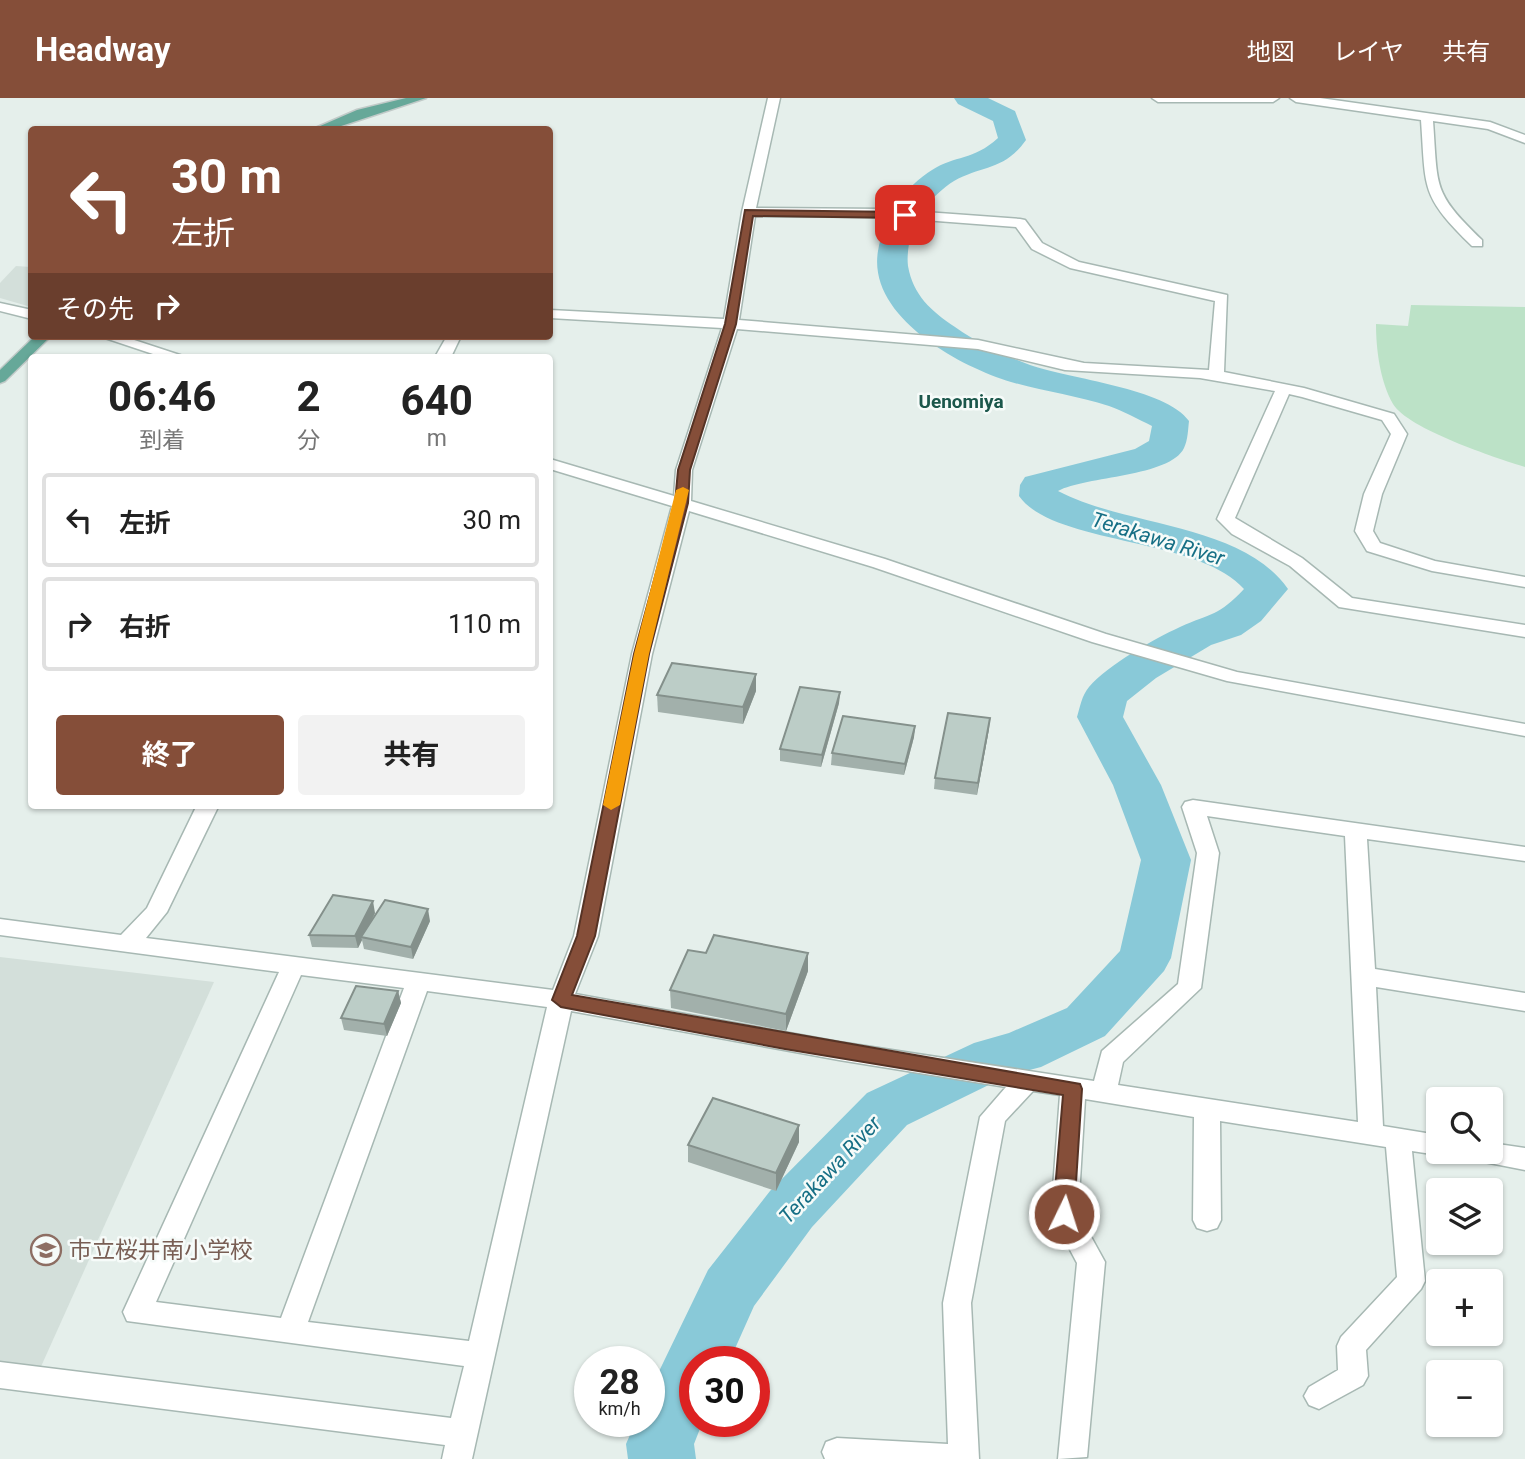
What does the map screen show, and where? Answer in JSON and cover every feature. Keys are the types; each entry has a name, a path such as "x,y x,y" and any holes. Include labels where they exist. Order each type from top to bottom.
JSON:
{"main road":[{"path":"327,126 361,113 420,98"},
{"path":"0,378 40,340"}],"street":[{"path":"0,1375 365,1423 461,1446 561,1000 586,936 642,654 682,503 684,470 731,324 749,212 774,98"},
{"path":"1158,98 1273,98"},
{"path":"1296,98 1490,126 1525,139"},
{"path":"1427,119 1428,154 1436,198 1446,213 1477,243"},
{"path":"749,212 884,213 1020,223 1037,246 1074,265 1222,298 1216,375"},
{"path":"0,307 28,314"},
{"path":"553,314 731,324 939,343 969,341 1001,347 1033,360 1084,368 1216,375 1335,400 1388,417 1399,434 1373,494 1364,531 1373,547 1432,566 1521,578"},
{"path":"120,340 168,354"},
{"path":"1283,390 1226,519 1238,530 1296,562 1346,603 1525,631"},
{"path":"553,465 879,564 1099,638 1234,677 1525,730"},
{"path":"1104,1094 1111,1058 1189,988 1208,853 1193,807 1525,854"},
{"path":"128,942 156,912 206,809"},
{"path":"1319,1396 1353,1376 1351,1346 1411,1281 1385,1137 1363,976 1356,830"},
{"path":"0,927 561,1000 1027,1082 1426,1144"},
{"path":"294,965 137,1312 482,1355"},
{"path":"1363,976 1525,1002"},
{"path":"290,1332 419,981"},
{"path":"964,1459 957,1303 993,1117 1027,1082"},
{"path":"1072,1457 1091,1262 1064,1214 1073,1089"},
{"path":"1207,1110 1207,1220"},
{"path":"1503,1156 1525,1159"},
{"path":"837,1452 957,1459"}],"shaded area":[{"path":"16,266 28,267 28,306 0,298 0,283"},
{"name":"市立桜井南小学校","path":"0,957 214,982 39,1371 0,1367"}],"green space":[{"path":"1411,305 1525,307 1525,467 1434,433 1402,414 1393,404 1380,365 1376,324 1408,326"}],"building":[{"path":"672,663 756,674 743,707 657,695"},
{"path":"800,687 840,692 822,755 780,749"},
{"path":"948,713 990,718 978,783 935,778"},
{"path":"843,716 915,726 905,764 832,753"},
{"path":"333,895 373,901 355,936 309,935"},
{"path":"385,900 428,909 411,947 361,937"},
{"path":"714,935 808,953 786,1014 670,990 688,950 706,953"},
{"path":"356,986 398,991 384,1024 341,1018"},
{"path":"713,1098 799,1125 776,1173 688,1145"}],"waterway":[{"name":"Terakawa River","path":"703,1346 730,1289 791,1209 887,1109 994,1058 1021,1052 1086,1022 1145,958 1166,860 1137,785 1100,717 1106,695 1140,669 1196,636 1226,626 1246,612 1267,589 1252,572 1228,559 1198,548 1093,520 1062,509 1038,496 1039,485 1050,480 1148,457 1167,446 1171,421 1123,399 1021,374 971,354 931,326 903,300 895,281 892,261 896,236 908,207 943,175 993,158 1012,140 1005,117 967,98"},
{"name":"Terakawa River","path":"662,1459 660,1444 679,1400"}],"slow traffic":[{"path":"611,805 628,734 642,654 682,503 683,490"}],"place":[{"name":"市立桜井南小学校","path":"46,1250"}],"district":[{"name":"Uenomiya","path":"961,401"}],"route":[{"path":"905,215 749,212 731,324 684,470 682,503 642,654 586,936 561,1000 785,1042 1073,1089 1064,1214"}]}
